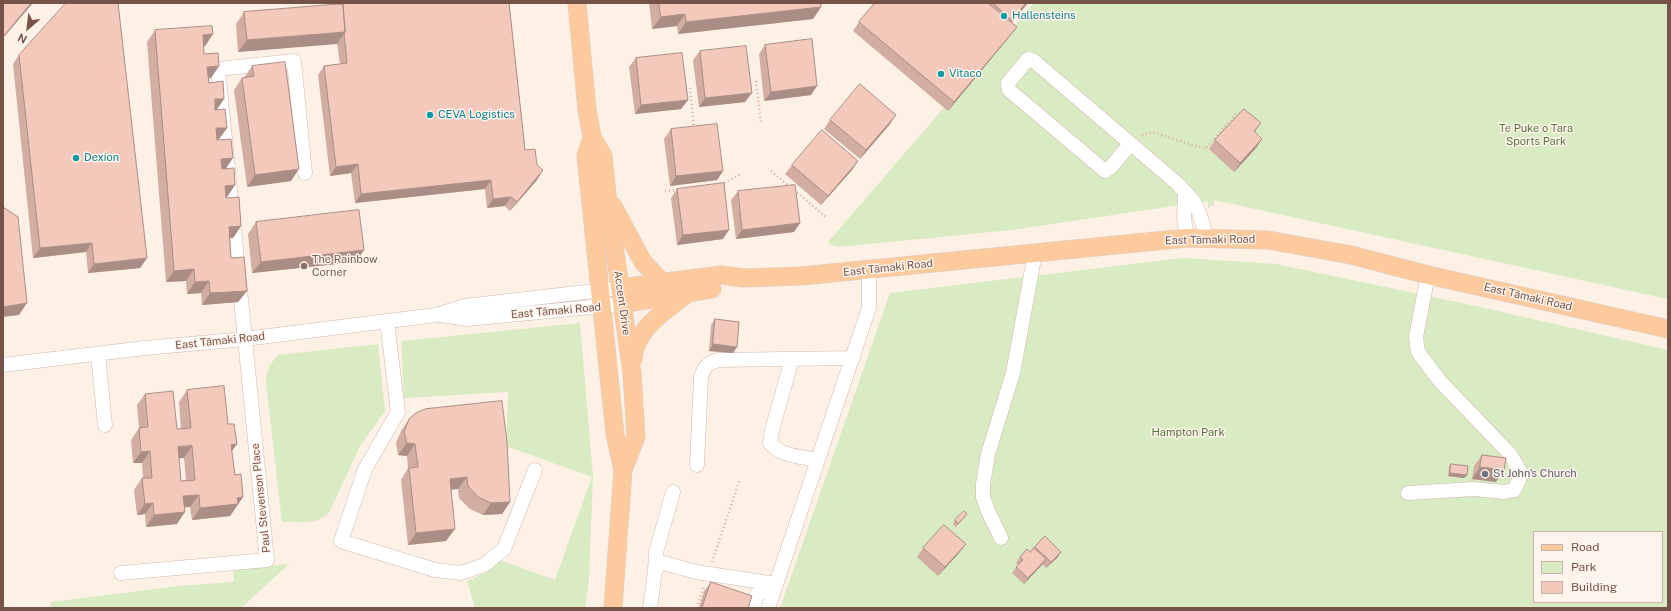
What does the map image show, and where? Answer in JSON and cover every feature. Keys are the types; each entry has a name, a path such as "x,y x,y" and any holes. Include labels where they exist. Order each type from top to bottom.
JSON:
{"main road":[{"name":"Accent Drive","path":"577,3 587,110 592,137 603,156 606,195 632,373 636,437 623,470"},
{"name":"Accent Drive","path":"592,137 586,156 615,434 623,470 613,608"},
{"path":"606,195 643,262 663,283"},
{"name":"East Tāmaki Road","path":"621,296 663,283 721,274 744,278 801,276 1187,238 1206,238 1268,240 1351,255 1428,275 1668,329"},
{"name":"East Tāmaki Road","path":"621,296 690,292 722,287 744,278"},
{"path":"632,373 633,354 636,342 642,331 690,292"}],"street":[{"path":"1130,144 1111,167 1104,171 1010,90 1008,83 1028,59 1031,59 1179,185 1185,194 1193,200 1200,212 1206,238"},
{"path":"245,339 218,69 294,61 305,173"},
{"path":"1185,194 1184,218 1187,238"},
{"path":"1001,538 983,497 983,484 988,454 1013,373 1035,253"},
{"path":"768,608 869,308 869,269"},
{"path":"1408,494 1474,490 1504,492 1514,490 1519,480 1520,471 1510,454 1439,380 1418,352 1416,337 1428,275"},
{"name":"East Tāmaki Road","path":"3,365 245,339 436,315 467,319 621,296"},
{"path":"387,321 398,412 365,469 341,540 435,570 461,573 484,565 504,549 535,470"},
{"name":"Paul Stevenson Place","path":"121,573 267,560 245,339"},
{"path":"98,354 105,424"},
{"path":"697,465 700,377 710,362 718,360 853,358"},
{"path":"792,359 772,430 770,443 779,452 818,460"},
{"path":"650,608 656,552 673,492"},
{"path":"654,571 661,564 668,563 688,570 708,574 776,584"},
{"path":"753,608 757,594 776,584"}],"path":[{"path":"756,81 761,123"},
{"path":"690,88 694,128"},
{"path":"1130,144 1144,134 1153,132 1205,149 1236,114"},
{"path":"771,171 826,217"},
{"path":"717,185 724,184 742,173"},
{"path":"665,191 680,190"},
{"path":"697,608 740,479"}],"green space":[{"name":"Te Puke o Tara Sports Park","path":"1034,3 1668,3 1668,299 1214,200 1214,205 1208,208 1208,201 1011,230 839,247 829,244 829,241"},
{"name":"Hampton Park","path":"1183,258 1276,264 1476,306 1668,350 1668,608 780,608 890,293"},
{"path":"580,323 593,476 589,580 585,608 475,608 467,581 485,573 500,560 555,580 592,477 506,446 508,392 404,398 401,341"},
{"path":"378,344 385,411 360,446 329,513 318,520 313,521 282,522 266,385 266,376 271,364 278,355"},
{"path":"289,564 241,608 50,608 51,602 179,586 234,582 233,568"}],"building":[{"path":"3,3 31,3 3,37"},
{"name":"Dexion","path":"66,3 118,3 147,258 94,264 92,243 40,248 19,55"},
{"name":"CEVA Logistics","path":"340,3 509,3 525,150 535,149 537,165 543,170 517,202 511,197 493,199 491,180 361,194 358,164 336,167 324,66 347,63 343,4"},
{"path":"659,3 821,3 821,7 686,22 685,14 661,17"},
{"name":"Vitaco","path":"875,3 988,3 1017,27 954,102 859,22"},
{"path":"993,3 1026,3 1012,20"},
{"path":"343,4 345,32 247,40 244,12"},
{"path":"212,26 213,34 203,35 204,54 218,53 219,66 207,67 209,83 223,81 224,99 215,99 215,110 225,109 227,128 216,128 217,140 231,139 233,158 221,159 222,169 234,168 235,185 225,186 226,198 239,197 241,226 229,227 231,258 244,257 247,291 210,293 209,281 195,282 194,269 174,271 155,30"},
{"path":"812,39 817,86 771,92 765,45"},
{"path":"746,46 752,93 705,98 700,51"},
{"path":"682,53 688,100 641,105 636,58"},
{"path":"285,62 299,169 255,175 242,78 254,76 252,66"},
{"path":"860,84 896,115 866,150 830,120"},
{"path":"1244,109 1261,123 1254,131 1262,139 1240,163 1215,140"},
{"path":"717,124 723,171 676,176 671,129"},
{"path":"822,130 858,161 828,196 792,165"},
{"path":"724,183 729,230 683,235 677,189"},
{"path":"795,185 800,223 742,230 738,191"},
{"path":"3,207 18,217 27,303 3,307"},
{"path":"359,210 364,250 261,262 256,222"},
{"path":"715,319 739,322 737,347 713,344"},
{"path":"224,386 228,424 234,424 237,444 231,445 235,475 241,474 243,497 237,498 238,504 200,508 199,495 183,496 185,512 154,515 153,503 145,504 142,478 152,478 150,451 141,452 139,428 148,427 145,394 173,391 177,429 191,428 187,390","holes":["192,446 195,480 181,481 178,447"]},
{"path":"502,401 507,442 510,502 491,503 478,497 468,486 467,477 450,479 455,529 416,533 409,468 418,467 415,444 407,443 404,432 409,419 416,413 425,409"},
{"path":"1482,455 1506,458 1504,470 1480,467"},
{"path":"1451,464 1468,466 1467,475 1450,473"},
{"path":"964,511 967,514 958,524 955,520"},
{"path":"944,525 966,544 945,567 923,548"},
{"path":"1045,536 1061,552 1051,562 1035,547"},
{"path":"1034,548 1046,559 1028,578 1016,567 1023,560 1020,557 1027,549 1030,552"},
{"path":"711,582 752,596 748,608 702,608"}],"place":[{"name":"Hallensteins","path":"1004,16"},
{"name":"Vitaco","path":"941,74"},
{"name":"CEVA Logistics","path":"430,115"},
{"name":"Dexion","path":"76,158"},
{"name":"The Rainbow Corner","path":"304,266"},
{"name":"St John's Church","path":"1485,474"}]}
